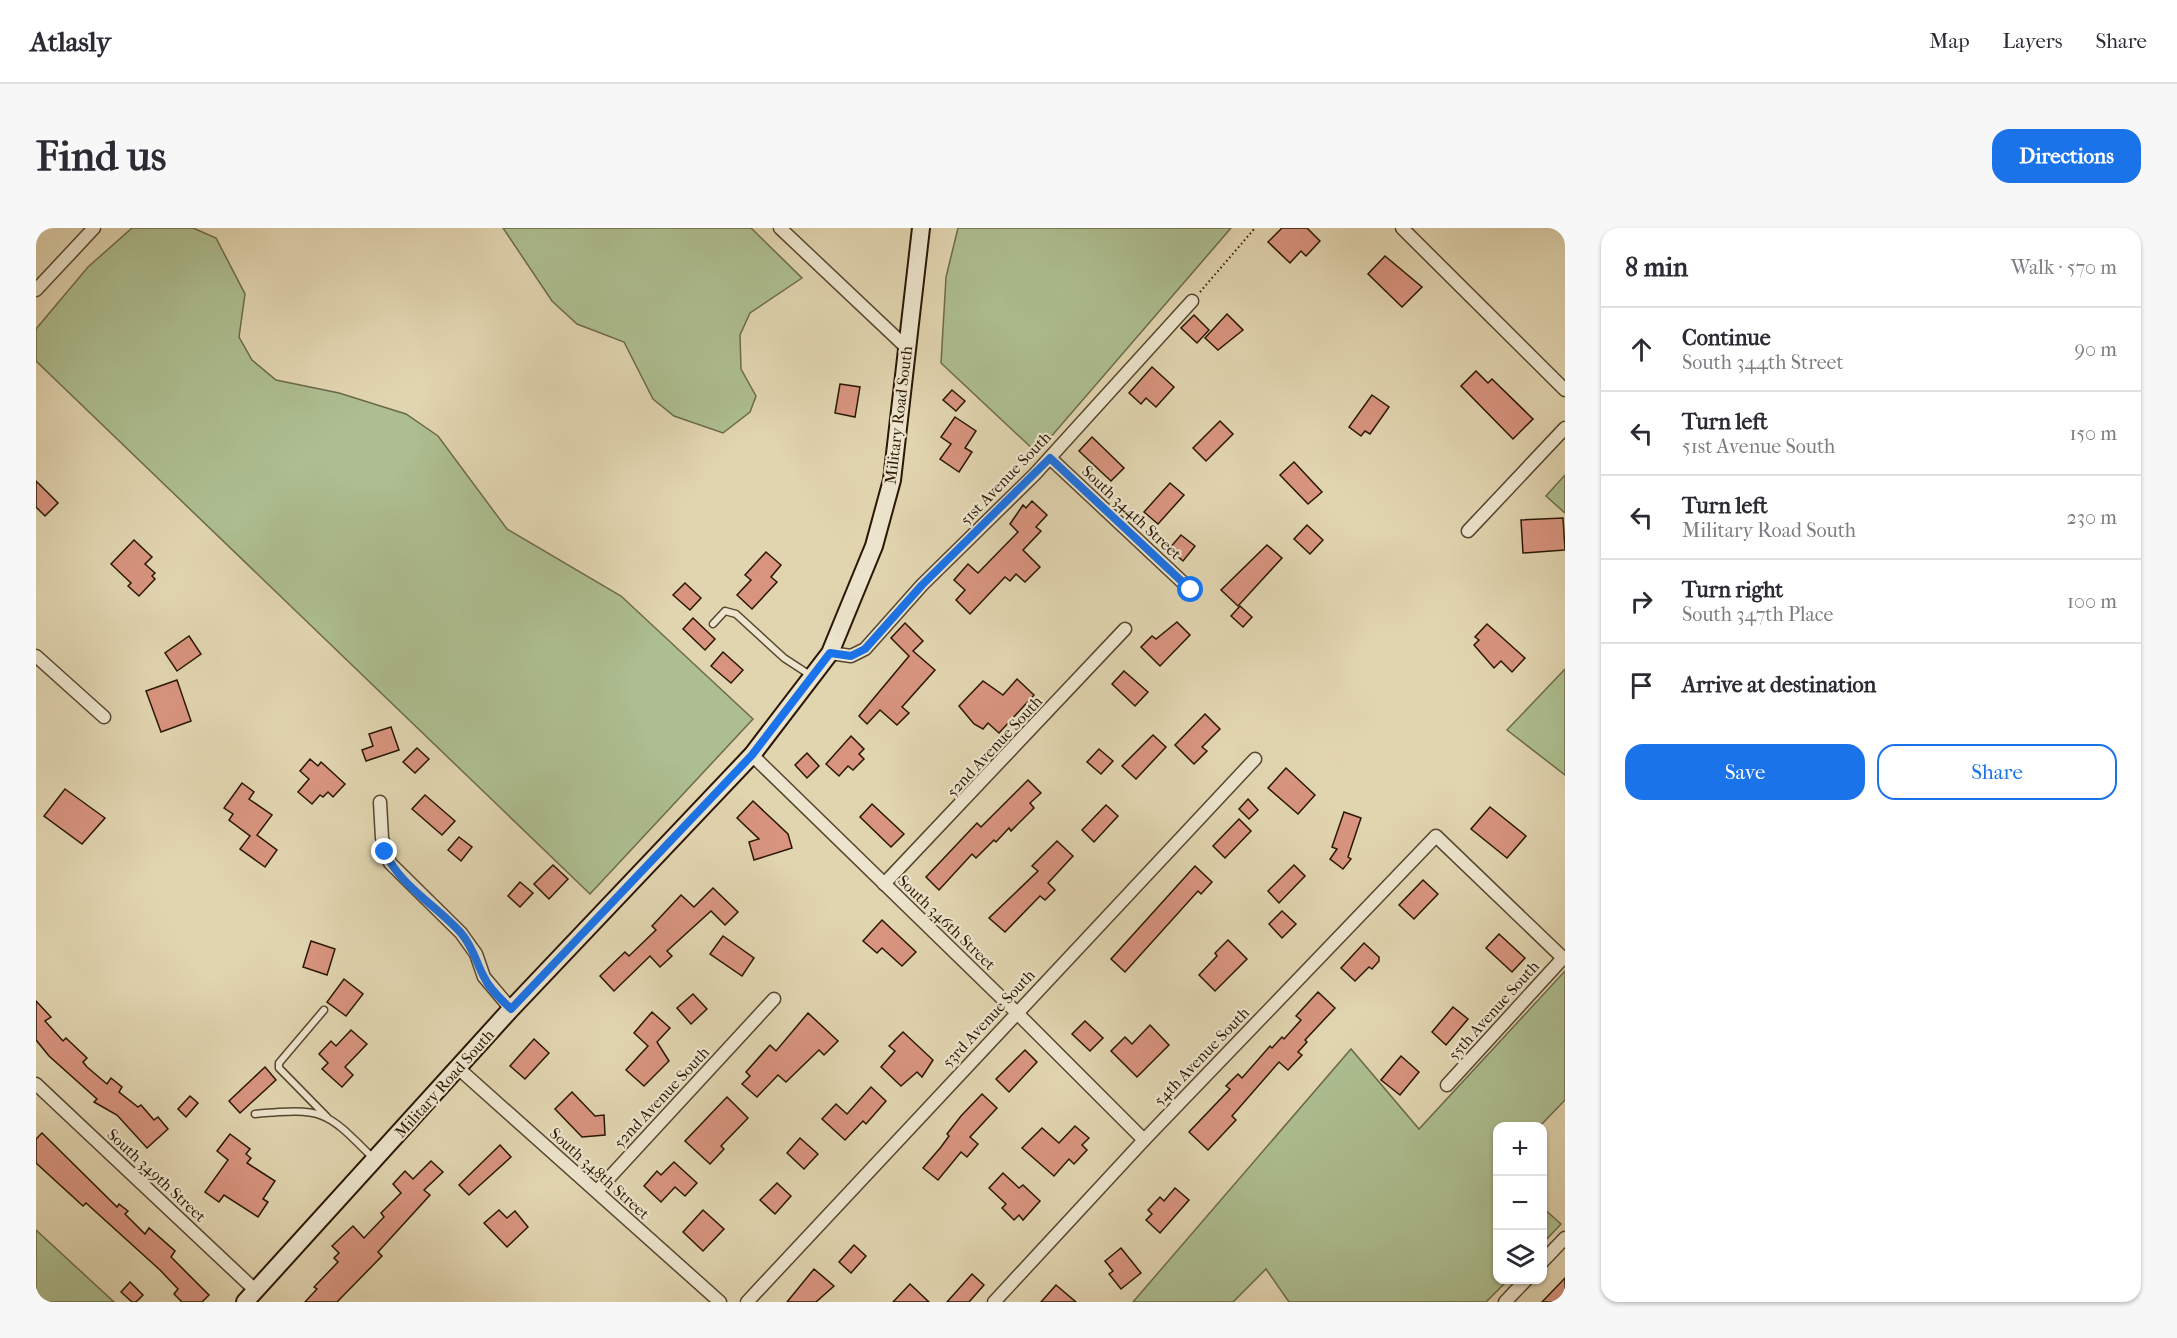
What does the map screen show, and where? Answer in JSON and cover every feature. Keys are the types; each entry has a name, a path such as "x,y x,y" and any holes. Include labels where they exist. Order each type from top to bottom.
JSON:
{"main road":[{"name":"Military Road South","path":"250,1296 511,1009 752,755 830,653 874,546 892,480 921,228"}],"street":[{"path":"36,290 94,228"},
{"path":"780,228 907,348"},
{"path":"1402,228 1565,390"},
{"name":"51st Avenue South","path":"830,653 851,656 865,649 922,585 1050,458 1192,302"},
{"path":"1468,531 1565,428"},
{"name":"South 344th Street","path":"1050,458 1191,590"},
{"name":"52nd Avenue South","path":"884,885 1125,628"},
{"path":"36,656 104,717"},
{"name":"South 346th Street","path":"752,755 1144,1140"},
{"name":"53rd Avenue South","path":"747,1302 1016,1012 1256,759"},
{"path":"380,802 381,838 390,863 460,933 476,954 484,977 511,1009"},
{"name":"54th Avenue South","path":"994,1302 1144,1140 1436,836 1563,957"},
{"name":"55th Avenue South","path":"1447,1085 1563,957"},
{"name":"52nd Avenue South","path":"597,1191 774,999"},
{"name":"South 348th Street","path":"458,1068 720,1302"},
{"name":"South 349th Street","path":"36,1084 250,1296"},
{"path":"1547,1257 1565,1238"},
{"path":"1505,1302 1522,1284"}],"lane":[{"path":"713,624 725,611 736,614 784,658 812,677"},
{"path":"324,1010 279,1063 279,1068 327,1117"},
{"path":"255,1114 291,1111 319,1113 336,1121 374,1160"}],"path":[{"path":"1192,302 1255,228"}],"green space":[{"path":"132,228 193,228 216,238 245,294 239,337 252,360 276,380 339,393 406,414 438,436 507,529 621,596 753,719 590,894 36,361 36,329 88,267"},
{"path":"503,228 751,228 802,278 750,313 740,335 741,369 756,396 750,412 723,433 674,416 653,399 624,342 577,324 552,301"},
{"path":"958,228 1231,228 1037,453 941,363 946,277"},
{"path":"1565,475 1565,513 1546,496"},
{"path":"1565,669 1565,775 1507,730"},
{"path":"1565,971 1565,1100 1544,1122 1493,1122 1493,1284 1504,1284 1486,1302 1289,1302 1266,1269 1233,1302 1133,1302 1351,1049 1419,1129"},
{"path":"1547,1211 1561,1224 1547,1239"},
{"path":"36,1230 114,1302 38,1302 36,1300"}],"building":[{"path":"1282,228 1307,228 1320,241 1306,256 1301,251 1290,263 1268,242"},
{"path":"1385,256 1422,287 1402,307 1368,274"},
{"path":"1227,314 1243,330 1218,350 1205,338"},
{"path":"1194,315 1209,330 1197,343 1181,328"},
{"path":"1152,367 1174,387 1156,407 1146,398 1141,404 1129,393"},
{"path":"1476,371 1488,383 1492,379 1533,419 1513,439 1461,386"},
{"path":"840,384 860,387 855,417 835,413"},
{"path":"952,390 965,401 956,411 943,400"},
{"path":"1372,395 1389,407 1370,434 1365,431 1361,436 1349,427"},
{"path":"955,417 976,431 965,448 972,452 959,472 940,459 951,444 941,437"},
{"path":"1220,421 1233,434 1206,461 1193,448"},
{"path":"1092,437 1124,468 1111,481 1079,451"},
{"path":"1294,462 1322,492 1308,504 1280,475"},
{"path":"36,481 58,503 45,516 36,507"},
{"path":"1170,483 1184,495 1158,524 1144,512"},
{"path":"1032,501 1047,515 1036,527 1041,531 1023,550 1040,567 1025,582 1016,574 1010,581 1005,577 970,614 956,600 965,590 954,580 968,564 978,573 1018,532 1010,524 1023,505 1026,508"},
{"path":"1563,518 1565,550 1523,553 1521,520"},
{"path":"1307,525 1323,540 1310,554 1294,539"},
{"path":"1181,535 1195,546 1183,561 1169,549"},
{"path":"134,540 152,557 145,564 155,573 152,576 155,579 139,596 128,586 131,583 111,564"},
{"path":"1267,545 1282,558 1238,606 1221,590"},
{"path":"766,552 781,565 771,577 777,582 752,609 737,595 751,580 745,575"},
{"path":"685,583 701,598 690,610 673,595"},
{"path":"1240,606 1252,617 1243,627 1231,616"},
{"path":"693,618 715,639 705,650 683,629"},
{"path":"1177,622 1190,635 1160,666 1141,647 1152,636 1156,639"},
{"path":"905,623 923,641 913,651 935,670 902,707 909,713 897,725 880,710 867,724 859,716 909,656 891,638"},
{"path":"1487,624 1525,658 1512,672 1501,661 1494,668 1474,645 1479,640 1475,637"},
{"path":"189,636 201,654 177,671 165,653"},
{"path":"723,652 743,670 731,683 711,666"},
{"path":"1124,671 1148,692 1135,706 1112,684"},
{"path":"1017,679 1034,695 999,733 988,723 983,729 974,724 959,706 983,681 1003,695"},
{"path":"177,680 191,721 161,732 146,691"},
{"path":"1205,714 1220,729 1202,747 1207,751 1194,764 1175,745"},
{"path":"391,727 399,750 366,761 362,750 373,746 369,734"},
{"path":"1153,735 1166,747 1136,779 1122,766"},
{"path":"851,736 864,749 859,754 864,759 853,770 848,766 839,776 826,764"},
{"path":"417,748 429,759 415,773 403,762"},
{"path":"1099,749 1113,761 1101,774 1087,762"},
{"path":"807,753 819,766 807,778 795,765"},
{"path":"310,759 318,766 321,762 345,784 333,797 328,792 323,797 320,795 312,804 298,792 309,779 300,771"},
{"path":"1286,768 1315,795 1298,814 1268,788"},
{"path":"1028,780 1041,793 1030,803 1034,808 1011,831 1009,828 976,858 972,854 939,890 926,877 977,823 981,827"},
{"path":"242,783 254,792 249,799 272,815 257,835 277,850 265,867 240,849 250,836 229,820 233,814 224,808"},
{"path":"65,789 105,818 82,844 44,816"},
{"path":"425,795 455,821 442,835 412,809"},
{"path":"1248,799 1258,810 1249,819 1239,809"},
{"path":"753,801 788,834 792,848 754,860 749,842 759,839 737,818"},
{"path":"872,804 904,834 891,847 860,817"},
{"path":"1106,805 1118,816 1094,842 1082,830"},
{"path":"1490,807 1526,836 1507,858 1471,829"},
{"path":"1344,812 1361,818 1348,857 1351,859 1343,869 1330,859 1337,849 1332,847"},
{"path":"1239,819 1251,831 1225,858 1213,846"},
{"path":"459,837 472,847 461,861 448,850"},
{"path":"1057,841 1073,856 1048,883 1055,890 1045,900 1040,896 1005,932 989,918 1038,871 1032,866"},
{"path":"553,865 568,879 549,899 534,884"},
{"path":"1294,865 1305,876 1279,903 1268,891"},
{"path":"1195,866 1212,882 1201,894 1198,891 1125,972 1111,959"},
{"path":"1423,880 1438,894 1414,919 1399,905"},
{"path":"520,882 533,893 520,907 508,896"},
{"path":"713,888 738,912 725,925 711,911 667,951 672,956 660,967 650,956 614,991 600,976 625,952 629,956 656,930 652,926 681,895 694,907"},
{"path":"1282,911 1296,924 1282,938 1269,924"},
{"path":"882,920 916,952 902,966 882,948 877,953 863,941"},
{"path":"1499,934 1525,958 1512,972 1486,948"},
{"path":"723,936 754,958 742,976 710,954"},
{"path":"1228,940 1247,959 1215,991 1199,975"},
{"path":"311,941 335,949 327,975 303,967"},
{"path":"1364,943 1379,957 1379,961 1355,981 1341,968"},
{"path":"344,979 363,994 346,1016 327,1002"},
{"path":"1318,992 1335,1008 1305,1040 1307,1042 1298,1052 1302,1055 1288,1070 1279,1062 1232,1116 1236,1120 1208,1150 1189,1132 1230,1089 1226,1086 1238,1074 1242,1078 1270,1046 1272,1048 1282,1037 1284,1039 1301,1020 1296,1016"},
{"path":"693,994 707,1009 691,1024 677,1008"},
{"path":"36,1001 51,1017 45,1021 63,1041 66,1038 87,1058 83,1062 87,1067 107,1084 111,1078 122,1087 119,1092 138,1107 141,1105 154,1120 158,1117 168,1129 147,1148 117,1115 94,1102 97,1099 49,1056 36,1040"},
{"path":"1453,1007 1468,1019 1446,1045 1432,1032"},
{"path":"652,1012 670,1028 657,1042 669,1061 644,1086 626,1070 648,1046 634,1033"},
{"path":"808,1013 838,1041 824,1055 819,1050 786,1082 778,1075 757,1097 742,1084 750,1076 746,1072 770,1045 776,1051"},
{"path":"1085,1021 1103,1038 1090,1051 1072,1034"},
{"path":"1150,1025 1169,1045 1137,1077 1111,1051 1125,1037 1132,1044"},
{"path":"351,1030 367,1044 345,1067 353,1075 342,1087 322,1069 328,1063 319,1054 331,1041 336,1046"},
{"path":"903,1032 933,1060 922,1077 917,1072 901,1086 881,1067 895,1051 889,1046"},
{"path":"534,1039 549,1053 525,1079 510,1066"},
{"path":"1025,1050 1037,1062 1009,1092 996,1079"},
{"path":"1401,1056 1419,1072 1400,1095 1381,1080"},
{"path":"265,1067 276,1080 240,1113 229,1101"},
{"path":"871,1087 886,1101 866,1124 863,1121 845,1140 822,1119 836,1104 847,1114"},
{"path":"572,1092 595,1116 604,1115 605,1135 582,1137 555,1109"},
{"path":"982,1094 997,1108 970,1137 978,1144 967,1157 961,1152 938,1180 923,1168 941,1147 949,1136 947,1134 961,1116"},
{"path":"190,1096 198,1103 186,1117 178,1109"},
{"path":"727,1097 748,1118 721,1146 724,1149 710,1164 685,1141"},
{"path":"1075,1126 1089,1138 1082,1145 1087,1150 1074,1164 1069,1159 1054,1176 1022,1148 1042,1128 1059,1143"},
{"path":"42,1133 117,1207 119,1204 128,1211 125,1214 145,1234 149,1228 175,1251 171,1257 209,1295 202,1302 182,1302 174,1294 178,1289 160,1270 86,1203 83,1206 36,1163 36,1139"},
{"path":"230,1134 250,1149 246,1154 251,1158 247,1163 275,1181 263,1199 268,1202 258,1217 224,1195 219,1202 205,1192 228,1160 217,1151"},
{"path":"800,1138 818,1154 804,1169 787,1153"},
{"path":"500,1145 511,1157 469,1195 459,1185"},
{"path":"431,1161 443,1172 424,1190 430,1195 378,1252 382,1256 337,1302 305,1302 317,1289 314,1287 338,1262 334,1258 339,1253 332,1246 353,1226 364,1238 384,1217 381,1213 401,1193 393,1184 405,1171 413,1179"},
{"path":"674,1162 697,1183 685,1196 675,1187 661,1202 644,1186 657,1171 661,1175"},
{"path":"1003,1173 1019,1188 1023,1185 1040,1201 1023,1220 1019,1215 1014,1220 1002,1208 1006,1204 989,1188"},
{"path":"777,1183 791,1196 775,1214 760,1200"},
{"path":"1175,1188 1189,1200 1160,1233 1146,1220 1152,1214 1148,1210 1160,1197 1164,1201"},
{"path":"499,1210 507,1218 515,1211 528,1227 507,1247 484,1223"},
{"path":"703,1210 724,1229 703,1251 683,1232"},
{"path":"854,1245 866,1256 851,1273 839,1262"},
{"path":"1121,1248 1141,1273 1121,1289 1109,1274 1113,1271 1105,1261"},
{"path":"814,1269 834,1286 816,1302 787,1302"},
{"path":"972,1274 984,1285 969,1302 947,1302"},
{"path":"1565,1278 1565,1302 1542,1302"},
{"path":"130,1282 143,1295 136,1302 132,1302 121,1292"},
{"path":"910,1284 929,1302 893,1302"},
{"path":"1056,1285 1076,1302 1041,1302"}],"route":[{"path":"385,852 394,869 460,933 476,954 484,977 511,1009 752,755 830,653 851,656 865,649 922,585 1050,458 1191,590"}]}
